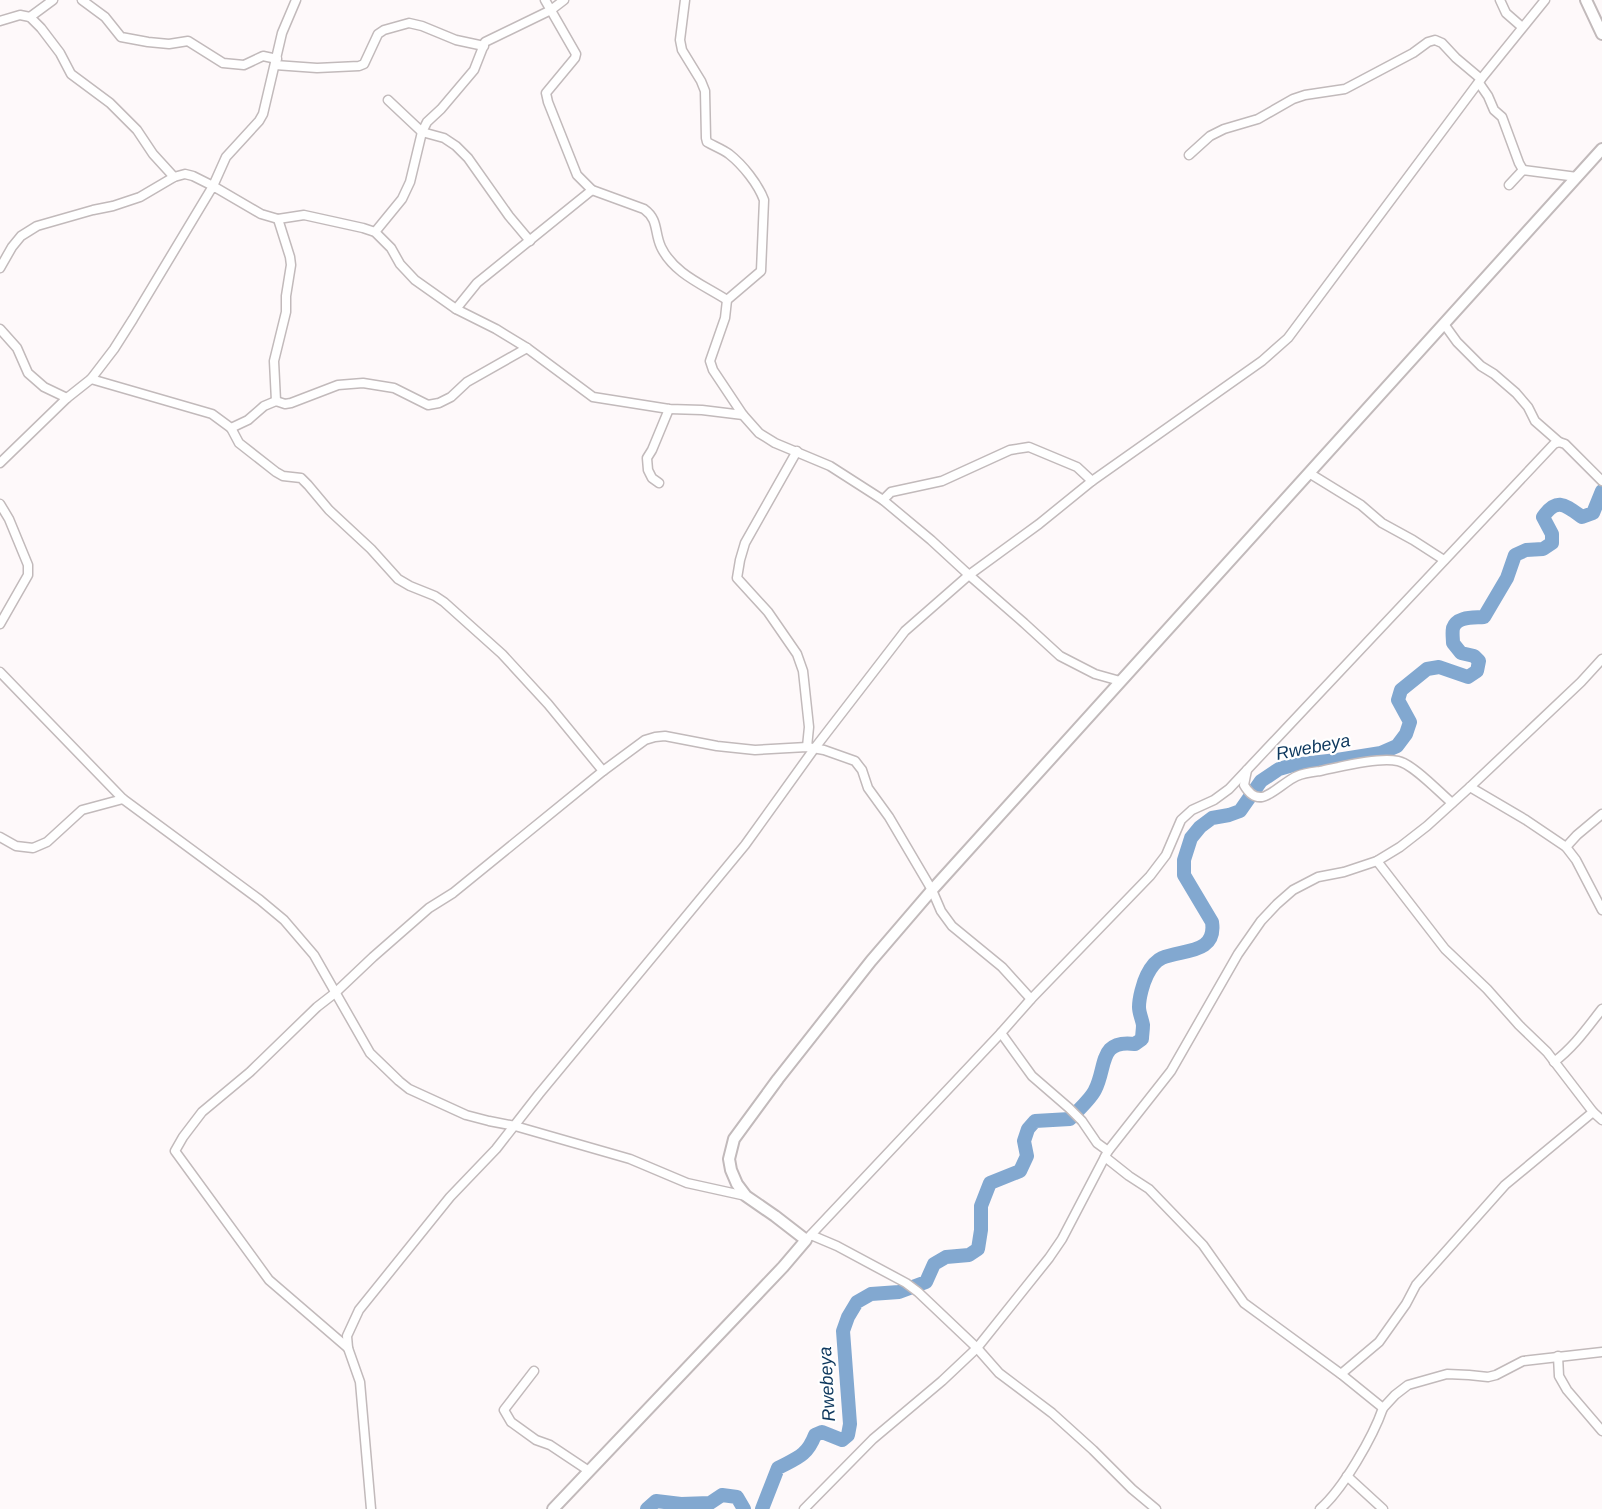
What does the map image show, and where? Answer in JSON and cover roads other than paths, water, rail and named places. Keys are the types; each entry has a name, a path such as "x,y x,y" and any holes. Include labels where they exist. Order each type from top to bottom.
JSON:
{"main road":[{"path":"1586,0 1602,34"},
{"path":"553,1509 783,1267 808,1237 746,1196 731,1170 729,1159 734,1139 778,1079 871,961 932,890 1602,149"}],"street":[{"path":"30,17 53,0"},
{"path":"82,0 105,17 122,37 169,44 188,41 223,63 244,65 263,56 276,62 317,68 359,66 364,64 378,34 409,23 456,40 483,46"},
{"path":"0,463 67,398 91,379 114,349 213,186 226,157 263,114 282,33 296,0"},
{"path":"544,0 576,54 546,93 577,175 592,190 644,209 651,214 660,246 680,272 728,300"},
{"path":"375,232 402,199 410,182 422,132 427,122 474,70 485,42 551,10 564,0"},
{"path":"685,0 680,40 682,50 705,91 707,142 729,154 753,180 764,200 761,271 728,300 725,318 710,361 713,370 743,415 759,433 775,443 830,466 883,500 1060,656 1095,674 1120,681"},
{"path":"1500,0 1506,13 1522,27"},
{"path":"371,1509 360,1382 348,1348 347,1336 359,1310 450,1197 496,1149 745,845 811,748 905,631 969,575 1039,524 1092,481 1262,361 1288,338 1480,81 1545,0"},
{"path":"0,21 20,15 30,17 60,53 71,74 110,103 136,130 153,154 174,177"},
{"path":"1190,155 1210,136 1224,129 1258,119 1293,99 1305,95 1345,89 1435,40 1442,43 1480,81 1494,110 1502,117 1523,170"},
{"path":"388,100 422,132 444,138 456,146 468,158 509,216 530,241"},
{"path":"1523,170 1577,177"},
{"path":"1509,185 1523,170"},
{"path":"0,268 16,241 38,226 140,197 174,177 185,174 213,186 261,214 278,219 304,215 375,232 391,248 400,264 415,280 456,309 527,348 593,397 669,409 743,415"},
{"path":"456,309 477,283 592,190"},
{"path":"276,401 274,361 286,312 291,265 278,219"},
{"path":"1444,324 1457,342 1481,366 1516,393 1528,407 1535,421 1559,442 1565,444 1602,481"},
{"path":"0,329 17,348 28,373 44,387 67,398"},
{"path":"231,428 248,420 264,406 276,401 291,403 338,385 363,383 394,388 428,405 439,403 451,397 467,382 527,348"},
{"path":"91,379 212,414 231,428 239,442 276,472 283,476 301,478 329,510 371,549 398,579 444,602 502,654 548,704 603,771"},
{"path":"659,483 652,478 648,470 647,458 669,409"},
{"path":"1156,1509 1052,1413 999,1373 977,1347 918,1292 906,1283 837,1246 808,1237 1150,876 1166,855 1181,820 1192,810 1214,800 1229,789 1554,444 1559,442"},
{"path":"883,500 891,492 942,481 1010,450 1029,447 1077,467 1092,481"},
{"path":"797,451 745,543 737,578 768,612 797,654 803,671 811,748"},
{"path":"1309,472 1361,506 1382,523 1444,560"},
{"path":"0,504 9,519 28,565 28,575 0,624"},
{"path":"804,1509 873,1439 942,1381 977,1347 1049,1258 1062,1239 1106,1154 1171,1071 1238,954 1261,921 1293,890 1318,877 1344,872 1377,861 1400,847 1470,787 1581,682 1602,659"},
{"path":"0,672 123,800 284,920 314,955 370,1053 409,1089 466,1115 514,1126 630,1159 687,1183 746,1196"},
{"path":"348,1348 269,1280 175,1151 201,1112 250,1072 317,1007 429,908 453,893 603,771 645,740 665,736 717,746 755,750 811,748 855,761 862,770 868,788 889,817 952,926 1002,967 1031,999"},
{"path":"1247,770 1244,786 1259,798 1269,796 1275,789 1298,775 1382,760 1398,761 1411,767 1452,803"},
{"path":"1470,787 1566,847 1576,860 1602,910"},
{"path":"0,837 16,846 33,848 47,842 82,810 123,800"},
{"path":"1566,847 1602,814"},
{"path":"1377,861 1445,949 1547,1052 1593,1112 1602,1120"},
{"path":"1554,1062 1568,1052 1602,1009"},
{"path":"1001,1033 1032,1076 1082,1121 1106,1154 1129,1176 1149,1189 1203,1245 1244,1303 1341,1374 1383,1408"},
{"path":"1341,1374 1379,1342 1406,1304 1416,1285 1505,1185 1593,1112"},
{"path":"1320,1509 1347,1476 1376,1428 1383,1408 1395,1395 1408,1386 1447,1374 1488,1377 1523,1361 1602,1352"},
{"path":"1558,1356 1559,1376 1567,1390 1602,1431"},
{"path":"534,1371 504,1410 511,1422 589,1472"},
{"path":"1347,1476 1383,1509"}],"waterway":[{"name":"Rwebeya","path":"762,1509 778,1468 805,1452 815,1435 822,1432 842,1440 848,1435 850,1424 843,1331 857,1302 871,1294 899,1292 926,1282 934,1264 946,1257 969,1255 978,1249 981,1206 990,1183 1020,1171 1027,1156 1024,1141 1028,1129 1035,1121 1070,1119 1084,1105 1095,1090 1109,1050 1123,1044 1135,1044 1142,1039 1140,999 1146,978 1153,965 1162,958 1203,946 1209,940 1212,933 1212,922 1184,875 1184,860 1191,838 1200,827 1212,818 1240,811 1261,781 1279,769 1381,753 1397,746 1406,734 1410,722 1398,700 1401,690 1427,669 1439,667 1468,677 1477,671 1479,661 1474,656 1461,653 1453,643 1455,624 1466,618 1484,617 1507,578 1515,555 1526,550 1543,549 1552,543 1552,534 1543,517 1548,511 1561,505 1582,517 1593,513 1602,491"},
{"name":"Rwebeya","path":"647,1509 656,1501 681,1504 710,1503 722,1495 737,1497 744,1509"},
{"name":"Rwebeya","path":"710,1503 711,1509"}]}
